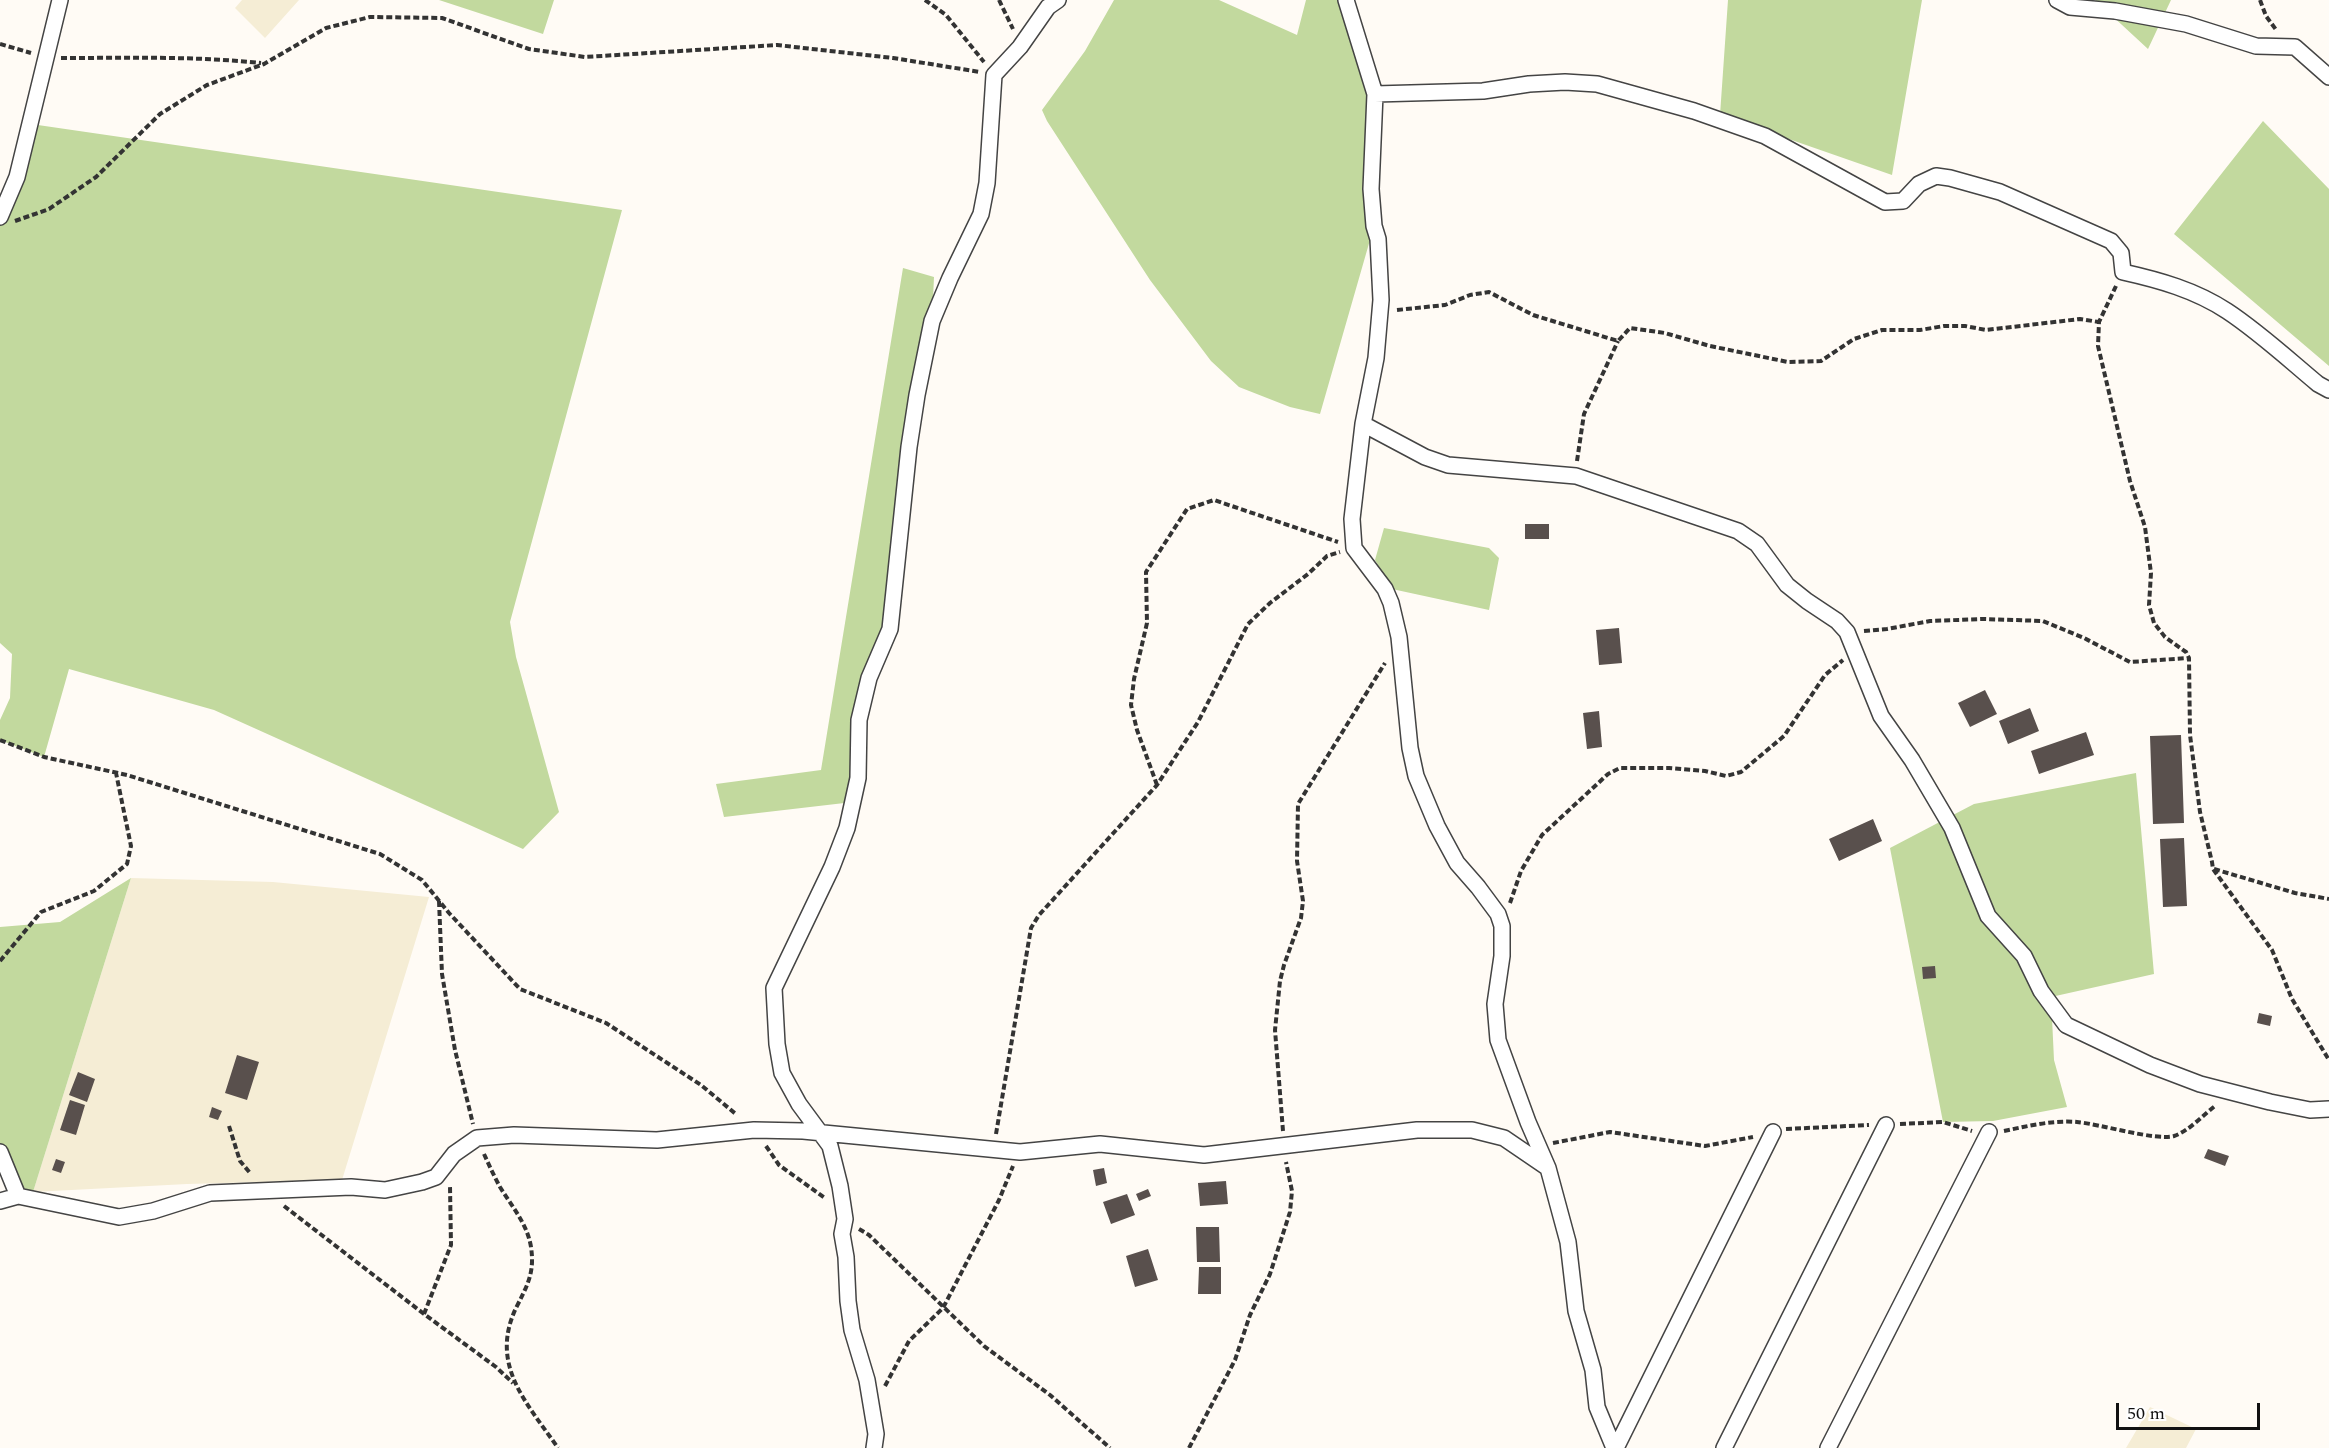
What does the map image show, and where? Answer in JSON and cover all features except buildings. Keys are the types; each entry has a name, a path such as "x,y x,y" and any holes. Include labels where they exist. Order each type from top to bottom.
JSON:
{"street":[{"path":"5,220 60,0"},
{"path":"874,1448 876,1434 867,1380 852,1330 843,1234 845,1219 830,1146 800,1104 782,1073 777,1044 774,988 832,867 847,828 858,778 859,720 869,678 890,629 909,447 917,395 932,321 981,214 987,183 994,75 1020,46 1048,7 1058,0"},
{"path":"1346,0 1375,94 1371,189 1374,226 1378,239 1381,312 1376,358 1363,424 1352,519 1354,548 1385,590 1391,603 1399,637 1410,748 1416,776 1437,826 1456,863 1498,914 1502,926 1502,956 1495,1004 1498,1040 1548,1168 1568,1242 1576,1311 1593,1370 1597,1407 1615,1448"},
{"path":"2057,0 2070,7 2115,11 2186,24 2256,46 2295,47 2324,75 2329,77"},
{"path":"1375,94 1483,91 1529,84 1565,82 1597,84 1694,111 1765,136 1885,202 1903,201 1919,184 1936,176 2000,192 2111,241 2121,253 2123,272 2180,287 2225,310 2250,327 2318,384 2329,390"},
{"path":"1363,424 1425,457 1448,465 1576,476 1738,531 1757,544 1788,585 1837,621 1847,632 1881,716 1912,760 1952,828 1988,916 2024,956 2041,991 2066,1025 2150,1065 2200,1084 2310,1110 2329,1109"},
{"path":"1724,1448 1886,1125"},
{"path":"0,1201 18,1196 119,1217 153,1211 210,1193 351,1187 385,1191 436,1177 454,1154 478,1140 514,1135 657,1140 754,1130 821,1132 1020,1152 1100,1144 1204,1155 1417,1130 1472,1130 1504,1138 1548,1168"},
{"path":"1615,1448 1773,1132"},
{"path":"1828,1448 1989,1132"},
{"path":"0,1152 18,1196"}],"path":[{"path":"925,0 946,15 994,75"},
{"path":"999,0 1020,46"},
{"path":"2260,0 2266,16 2280,36 2295,47"},
{"path":"5,220 50,209 96,177 160,114 207,85 264,64 326,28 370,16 442,18 529,48 585,57 777,45 893,58 994,75"},
{"path":"0,44 46,58 148,57 228,60 264,64"},
{"path":"2123,272 2099,322 2098,336 2130,481 2145,527 2151,573 2149,605 2154,623 2166,637 2186,652 2189,658 2190,735 2200,812 2214,868 2272,950 2292,999 2329,1060"},
{"path":"1381,312 1445,305 1470,294 1489,292 1533,315 1618,341"},
{"path":"1576,476 1584,414 1618,341 1630,328 1665,333 1710,346 1788,362 1821,361 1854,339 1882,330 1920,330 1944,326 1965,326 1986,330 2080,320 2099,322"},
{"path":"1157,785 1137,730 1131,705 1134,679 1147,623 1146,572 1187,509 1214,500 1354,548"},
{"path":"993,1150 1031,928 1039,915 1157,785 1198,722 1248,624 1326,556 1354,548"},
{"path":"1847,632 1887,629 1930,621 1983,619 2043,621 2084,638 2130,662 2189,658"},
{"path":"1189,1448 1235,1360 1250,1315 1270,1274 1290,1212 1292,1191 1283,1146 1275,1030 1280,981 1300,918 1303,901 1298,861 1298,804 1352,719 1399,637"},
{"path":"1502,926 1521,871 1542,835 1608,774 1620,768 1669,768 1705,771 1726,776 1742,772 1784,736 1825,675 1855,650"},
{"path":"0,740 44,757 116,773 380,854 422,880 520,989 606,1023 701,1085 754,1130 779,1165 822,1196 845,1219 869,1235 984,1346 1050,1395 1110,1448"},
{"path":"0,961 41,912 94,891 127,864 131,846 116,773"},
{"path":"2214,868 2295,893 2329,899"},
{"path":"439,900 442,974 459,1072 478,1140 500,1187 524,1223 531,1248 531,1277 515,1311 505,1346 514,1384"},
{"path":"229,1126 240,1161 263,1190 496,1367 514,1384 558,1448"},
{"path":"884,1391 909,1341 943,1308 999,1200 1020,1152"},
{"path":"424,1314 451,1245 452,1223 449,1198 454,1154"}],"shaded area":[{"path":"242,0 299,0 265,38 235,8"},
{"path":"131,878 273,882 429,897 342,1180 187,1184 33,1192"},
{"path":"2150,1407 2196,1429 2186,1448 2126,1448"}],"green space":[{"path":"439,0 554,0 543,34"},
{"path":"1114,0 1219,0 1297,35 1306,0 1346,0 1374,84 1374,226 1320,414 1290,407 1239,387 1211,361 1150,280 1047,121 1042,110 1085,51"},
{"path":"1728,0 1922,0 1892,175 1720,115"},
{"path":"2095,0 2171,0 2148,49"},
{"path":"2263,121 2329,189 2329,366 2174,234"},
{"path":"31,124 622,210 510,622 516,657 559,812 523,849 214,710 69,669 44,757 0,740 0,720 10,698 12,654 0,643 0,217"},
{"path":"903,268 934,277 932,321 890,629 869,678 853,802 724,817 716,784 821,770"},
{"path":"1384,528 1489,548 1499,558 1489,610 1392,589 1375,560"},
{"path":"2136,773 2154,974 2051,997 2054,1060 2067,1107 1993,1121 1943,1122 1890,848 1974,804"},
{"path":"131,878 33,1192 13,1183 0,1152 0,927 60,922"}]}
